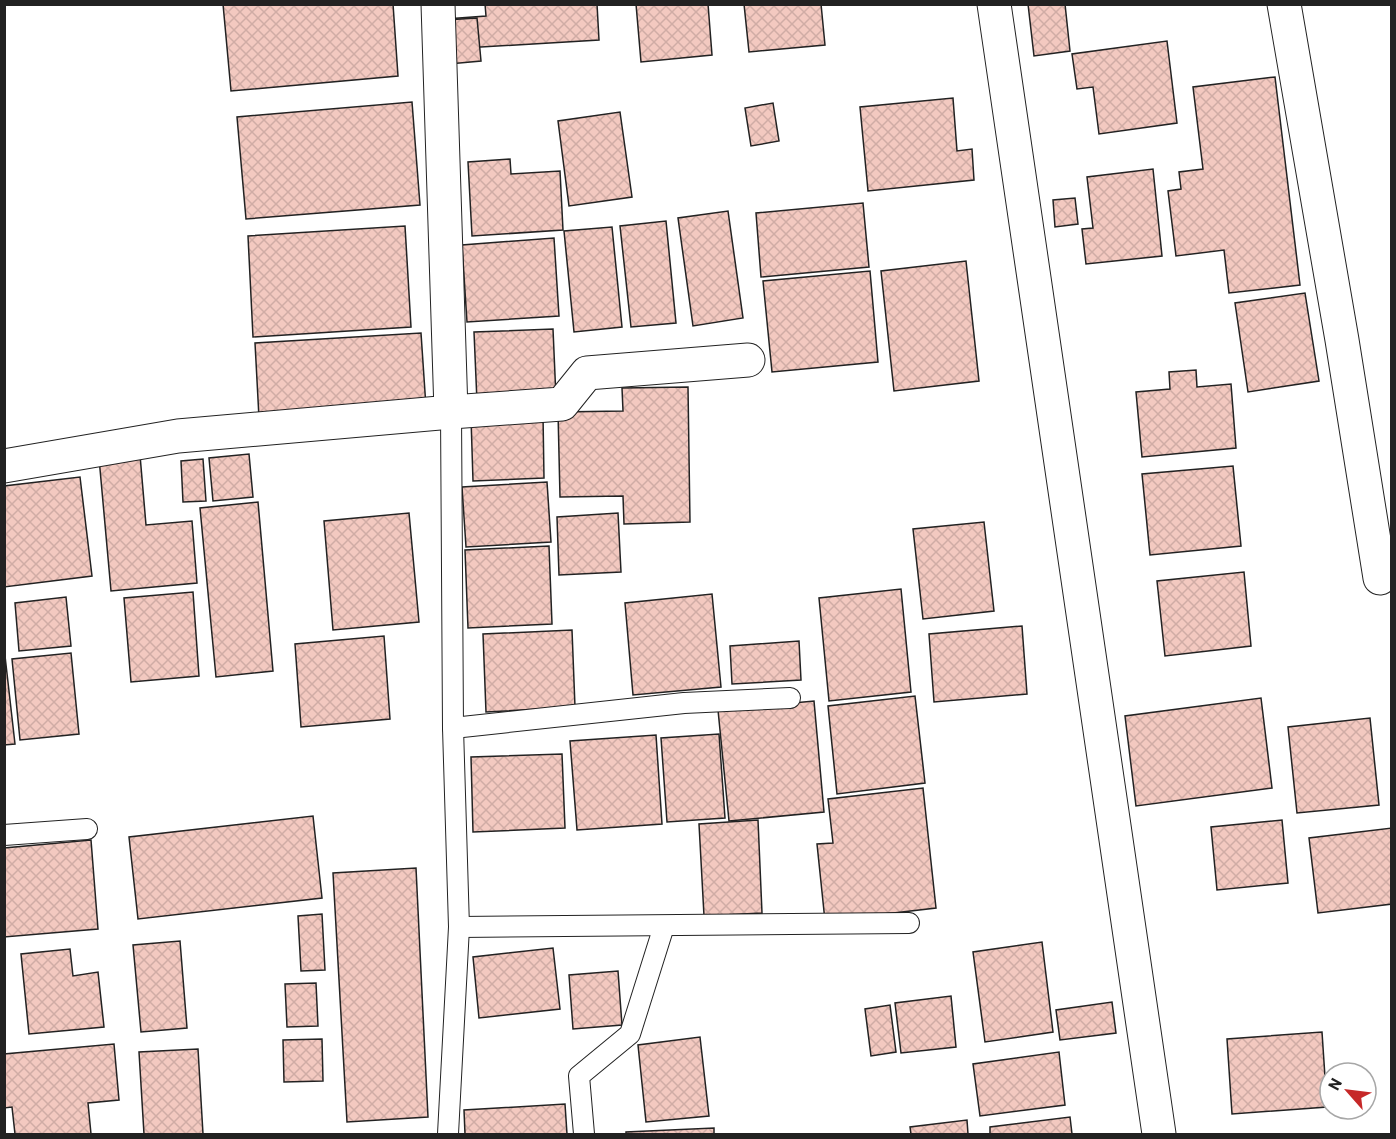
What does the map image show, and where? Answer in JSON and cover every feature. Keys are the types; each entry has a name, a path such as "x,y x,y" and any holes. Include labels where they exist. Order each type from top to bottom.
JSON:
{"street":[{"path":"438,4 452,412"},
{"path":"994,4 1160,1134"},
{"path":"1284,4 1380,578"},
{"path":"4,466 178,436 562,404 587,373 748,360"}],"lane":[{"path":"448,1134 459,927 453,728 452,412"},
{"path":"453,728 684,703 790,698"},
{"path":"4,835 87,829"},
{"path":"459,927 909,923"},
{"path":"584,1134 579,1076 630,1034 664,926"}],"building":[{"path":"223,4 393,4 398,76 231,91"},
{"path":"485,4 597,4 599,40 448,49 446,19 486,16"},
{"path":"636,4 708,4 712,55 641,62"},
{"path":"744,4 821,4 825,45 749,52"},
{"path":"1028,4 1065,4 1070,51 1034,56"},
{"path":"477,18 481,61 449,64 445,20"},
{"path":"1167,41 1177,123 1099,134 1093,87 1077,89 1072,54"},
{"path":"1275,77 1300,285 1229,293 1224,250 1176,256 1168,191 1181,189 1179,172 1203,169 1193,87"},
{"path":"953,98 957,151 972,149 974,180 868,191 860,107"},
{"path":"412,102 420,205 246,219 237,117"},
{"path":"773,103 779,141 751,146 745,108"},
{"path":"620,112 632,197 569,206 558,121"},
{"path":"510,159 511,174 560,171 563,230 472,236 468,162"},
{"path":"1153,169 1162,256 1086,264 1082,229 1093,228 1087,177"},
{"path":"1075,198 1078,224 1055,227 1053,200"},
{"path":"863,203 869,267 761,277 756,213"},
{"path":"728,211 743,318 693,326 678,218"},
{"path":"666,221 676,323 631,327 620,226"},
{"path":"405,226 411,327 253,337 248,236"},
{"path":"612,227 622,327 574,332 564,231"},
{"path":"554,238 559,316 467,322 462,245"},
{"path":"966,261 979,381 894,391 881,271"},
{"path":"870,271 878,362 772,372 763,281"},
{"path":"1305,293 1319,381 1248,392 1235,303"},
{"path":"553,329 556,398 477,402 474,332"},
{"path":"421,333 426,407 259,418 255,343"},
{"path":"1196,370 1197,387 1231,384 1236,448 1142,457 1136,392 1170,389 1169,372"},
{"path":"688,387 690,522 624,524 623,496 560,497 558,412 623,411 622,388"},
{"path":"543,415 544,478 473,481 471,418"},
{"path":"249,454 253,497 213,501 209,458"},
{"path":"140,455 146,525 192,521 197,583 111,591 99,458"},
{"path":"203,459 206,501 183,502 181,461"},
{"path":"1233,466 1241,546 1150,555 1142,474"},
{"path":"80,477 92,576 4,587 4,486"},
{"path":"547,482 551,542 466,547 462,487"},
{"path":"258,502 273,671 216,677 200,508"},
{"path":"409,513 419,622 333,630 324,521"},
{"path":"618,513 621,572 559,575 557,517"},
{"path":"984,522 994,611 923,619 913,529"},
{"path":"549,546 552,624 468,628 465,550"},
{"path":"1244,572 1251,646 1165,656 1157,581"},
{"path":"901,589 911,692 829,701 819,598"},
{"path":"193,592 199,676 131,682 124,598"},
{"path":"712,594 721,687 633,695 625,603"},
{"path":"66,597 71,646 19,651 15,603"},
{"path":"1022,626 1027,694 934,702 929,634"},
{"path":"572,630 575,707 486,712 483,634"},
{"path":"384,636 390,719 301,727 295,644"},
{"path":"799,641 801,680 732,684 730,646"},
{"path":"4,647 15,744 4,745"},
{"path":"71,653 79,734 20,740 12,659"},
{"path":"915,696 925,783 837,794 828,706"},
{"path":"1261,698 1272,788 1136,806 1125,716"},
{"path":"814,701 824,812 729,821 718,710"},
{"path":"1370,718 1379,805 1297,813 1288,727"},
{"path":"719,734 725,818 667,822 661,738"},
{"path":"656,735 662,824 577,830 570,741"},
{"path":"562,754 565,828 473,832 471,757"},
{"path":"923,788 936,908 825,921 817,844 833,843 828,799"},
{"path":"313,816 322,898 138,919 129,837"},
{"path":"758,820 762,913 704,916 699,824"},
{"path":"1282,820 1288,883 1217,890 1211,827"},
{"path":"1392,828 1392,904 1318,913 1309,838"},
{"path":"91,840 98,929 4,937 4,848"},
{"path":"416,868 428,1117 347,1122 333,873"},
{"path":"322,914 325,970 301,971 298,916"},
{"path":"180,941 187,1028 141,1032 133,945"},
{"path":"1042,942 1053,1032 985,1042 973,952"},
{"path":"553,948 560,1009 479,1018 473,957"},
{"path":"70,949 73,976 98,972 104,1027 29,1034 21,954"},
{"path":"618,971 622,1025 573,1029 569,975"},
{"path":"316,983 318,1026 287,1027 285,984"},
{"path":"951,996 956,1047 901,1053 895,1003"},
{"path":"1112,1002 1116,1033 1060,1040 1056,1010"},
{"path":"890,1005 896,1052 871,1056 865,1009"},
{"path":"1322,1032 1324,1061 1318,1061 1318,1108 1232,1114 1227,1039"},
{"path":"700,1037 709,1116 646,1122 638,1045"},
{"path":"322,1039 323,1081 284,1082 283,1040"},
{"path":"114,1044 119,1100 88,1103 91,1134 15,1134 12,1107 4,1108 4,1054"},
{"path":"198,1049 203,1134 144,1134 139,1052"},
{"path":"1059,1052 1065,1105 980,1116 973,1064"},
{"path":"565,1104 567,1134 465,1134 464,1110"},
{"path":"1070,1117 1072,1134 990,1134 990,1127"},
{"path":"967,1120 968,1134 911,1134 910,1127"},
{"path":"714,1128 714,1134 626,1134 626,1132"}]}
